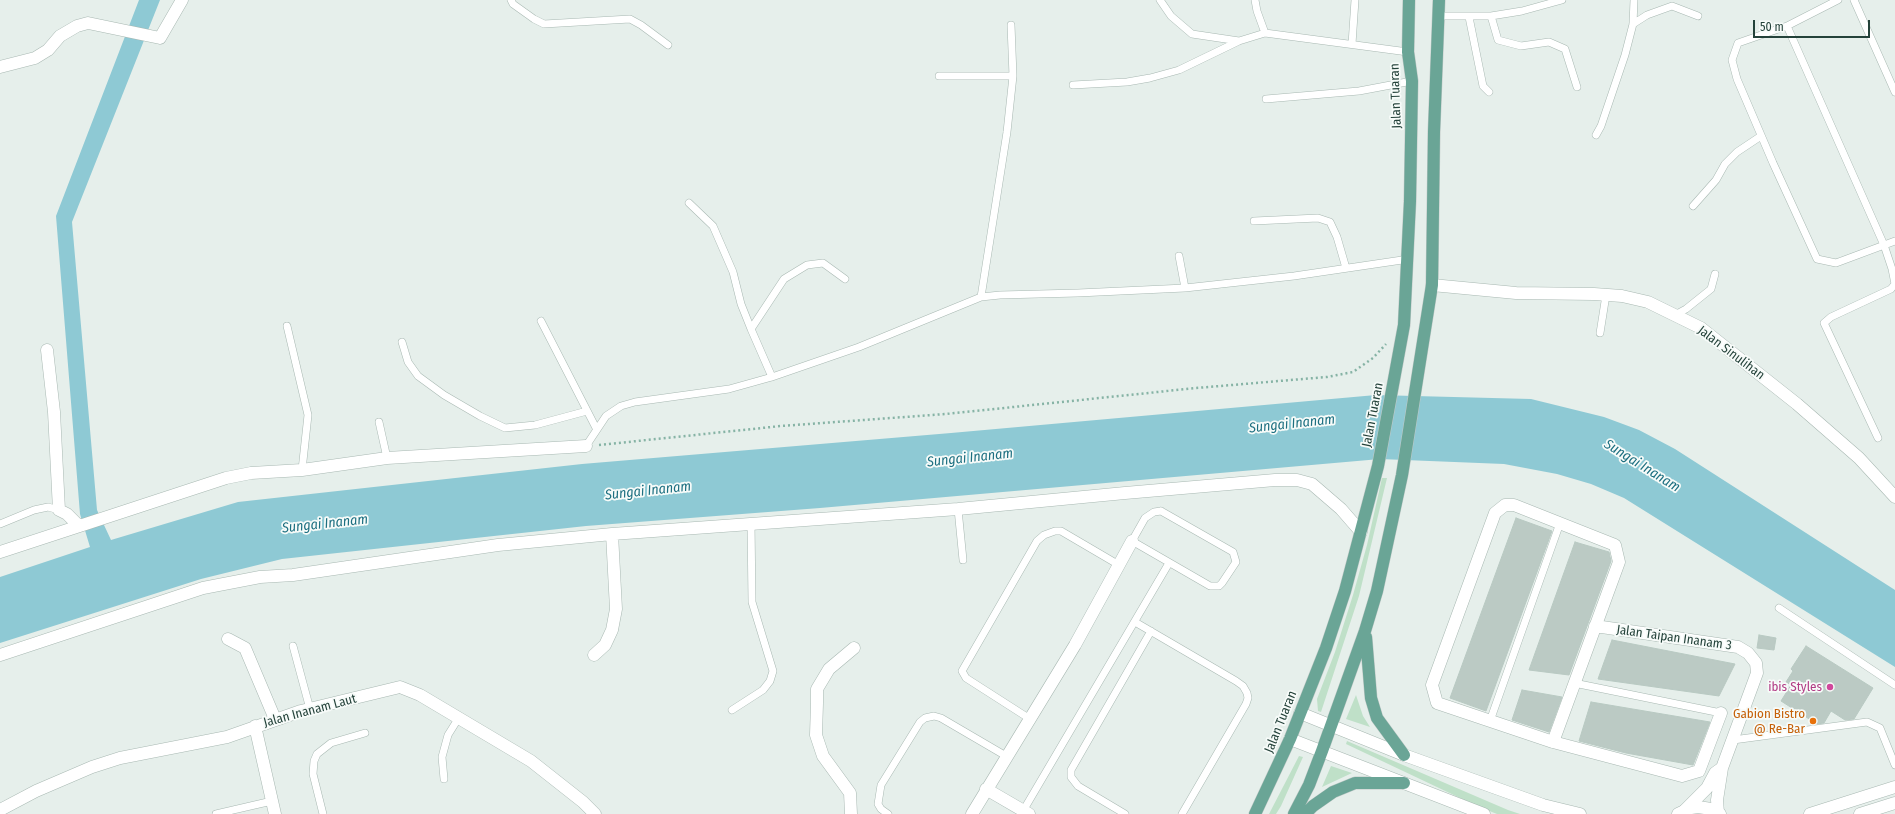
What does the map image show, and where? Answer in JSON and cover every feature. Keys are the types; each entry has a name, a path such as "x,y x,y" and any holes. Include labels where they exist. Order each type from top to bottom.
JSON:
{"main road":[{"name":"Jalan Tuaran","path":"1256,814 1290,739 1328,641 1345,591 1378,466 1404,325 1409,259 1412,81 1408,52 1409,0"},
{"path":"1294,814 1309,786 1366,632 1377,591 1402,475 1432,285 1434,132 1439,0"},
{"path":"1366,632 1371,698 1377,718 1404,756"},
{"path":"1305,814 1313,806 1333,792 1355,783 1404,783"}],"street":[{"path":"0,67 35,58 48,50 60,36 77,26 88,23 160,38 182,0"},
{"name":"Jalan Sinulihan","path":"1432,285 1516,293 1606,295 1648,302 1701,328 1797,404 1859,458 1895,497"},
{"path":"47,350 54,412 59,510 67,514 78,525"},
{"path":"0,552 78,525 226,478 251,473 302,470 387,458 586,446"},
{"path":"0,655 203,588 253,578 293,574 498,545 612,534 958,509 1141,491 1275,480 1297,480 1312,484 1341,509 1361,532"},
{"path":"1553,742 1619,562 1615,545 1514,505 1505,505 1495,513 1432,684 1437,703 1553,742 1682,776 1692,775 1699,771 1721,713"},
{"path":"594,655 605,645 612,630 616,609 612,534"},
{"path":"972,814 1006,756 1075,646 1132,541"},
{"name":"Jalan Taipan Inanam 3","path":"1595,626 1738,647 1748,653 1756,663 1757,674 1722,768 1717,800 1719,814"},
{"path":"228,639 245,648 275,719"},
{"path":"851,814 850,793 823,756 816,735 816,703 817,690 829,669 854,648"},
{"name":"Jalan Inanam Laut","path":"0,810 43,788 92,767 120,758 227,737 275,719 400,687 420,695 458,719 531,761 583,802 595,814"},
{"path":"1300,713 1404,756 1543,805 1580,814"},
{"path":"255,726 275,814"},
{"path":"1290,739 1484,814"},
{"name":"Jalan Taipan Inanam 3","path":"1682,812 1707,788 1715,773 1722,768"},
{"path":"1810,814 1895,787"},
{"path":"986,789 1026,812"},
{"path":"1860,814 1895,803"},
{"path":"1682,812 1705,807 1719,814"}],"lane":[{"path":"511,0 513,4 534,19 544,24 619,18 630,19 641,25 668,45"},
{"path":"1160,0 1171,16 1192,34 1239,41"},
{"path":"1254,0 1265,32"},
{"path":"1352,44 1355,0"},
{"path":"1596,135 1601,126 1625,55 1633,24 1634,0"},
{"path":"1838,0 1787,26 1738,44 1732,60 1737,79 1761,136 1806,240 1817,258 1836,263 1895,241"},
{"path":"1854,0 1895,92"},
{"path":"1438,16 1491,16 1522,11 1558,1"},
{"path":"1633,24 1647,15 1672,6 1698,16"},
{"path":"1491,16 1498,40 1521,46 1548,42 1565,49 1577,87"},
{"path":"1469,17 1483,86 1489,92"},
{"path":"982,297 1007,132 1013,76 1011,25"},
{"path":"1787,26 1884,245 1895,284 1891,289 1831,317 1824,323 1878,438"},
{"path":"1073,85 1128,82 1180,70 1239,41 1265,32 1408,52"},
{"path":"939,76 1013,76"},
{"path":"1266,99 1359,91 1412,81"},
{"path":"1693,206 1716,180 1725,164 1737,152 1761,136"},
{"path":"689,203 713,226 733,272 741,304 772,377"},
{"path":"1254,221 1318,218 1330,222 1337,237 1346,268"},
{"path":"1179,256 1185,288"},
{"path":"586,446 596,428 606,416 621,406 635,402 729,389 772,377 859,347 982,297 1000,295 1185,288 1294,276 1409,259"},
{"path":"751,328 784,279 807,265 822,263 845,279"},
{"path":"1675,315 1686,309 1711,289 1716,274"},
{"path":"1600,334 1606,295"},
{"path":"541,320 596,428"},
{"path":"288,326 308,415 302,470"},
{"path":"402,342 408,362 418,376 444,395 480,416 505,428 535,425 587,411"},
{"path":"379,422 387,458"},
{"path":"0,524 34,510 48,508 59,510"},
{"path":"958,509 963,560"},
{"path":"1161,511 1233,552 1236,558 1222,583 1214,587 1207,585 1132,541 1145,518 1154,512 1161,511"},
{"path":"732,710 763,690 770,681 773,671 752,602 752,523"},
{"path":"1490,721 1560,523"},
{"path":"1030,719 966,678 962,671 1037,541 1044,535 1061,531 1119,565"},
{"path":"1026,812 1169,563"},
{"path":"1779,608 1895,685"},
{"path":"1135,622 1236,681 1243,686 1248,698 1182,814"},
{"path":"1123,814 1078,786 1071,777 1072,766 1151,632"},
{"path":"294,646 310,709"},
{"path":"1574,683 1721,713"},
{"path":"888,814 881,809 878,804 881,786 920,722 925,718 934,716 941,718 1006,756"},
{"path":"444,779 442,757 448,735 458,719"},
{"path":"1733,740 1867,722 1880,728 1894,764"},
{"path":"323,814 313,774 315,757 323,747 331,743 365,733"},
{"path":"216,814 272,801"}],"path":[{"path":"586,446 781,426 946,414 1196,388 1328,377 1353,372 1360,368 1389,341"}],"green space":[{"path":"1382,478 1387,478 1359,596 1321,712 1318,711 1317,699 1335,652 1353,595 1367,545"},
{"path":"1356,695 1363,716 1370,727 1346,719"},
{"path":"1347,741 1520,814 1497,814 1477,806 1346,744"},
{"path":"1299,756 1303,757 1281,806 1276,814 1269,814"},
{"path":"1331,766 1352,773 1322,787"}],"water":[{"name":"Sungai Inanam","path":"139,0 160,0 72,222 97,510 111,540 238,502 582,464 1376,395 1531,399 1604,417 1639,430 1675,449 1895,590 1895,667 1624,498 1591,484 1557,474 1504,464 1380,459 820,508 586,526 282,559 201,579 0,643 0,577 90,547 80,514 56,216"}],"building":[{"path":"1516,518 1552,531 1486,711 1450,698"},
{"path":"1575,542 1609,552 1611,561 1569,675 1529,670"},
{"path":"1759,635 1776,638 1774,650 1757,648"},
{"path":"1612,640 1735,664 1719,696 1598,679"},
{"name":"ibis Styles","path":"1806,646 1873,688 1854,719 1845,720 1831,711 1824,723 1817,724 1781,701 1791,685 1786,682 1793,671 1791,669"},
{"path":"1522,690 1562,697 1549,732 1512,720"},
{"path":"1591,702 1710,722 1693,765 1626,753 1579,741"}],"place":[{"name":"ibis Styles","path":"1830,687"},
{"name":"Gabion Bistro @ Re-Bar","path":"1813,721"}]}
